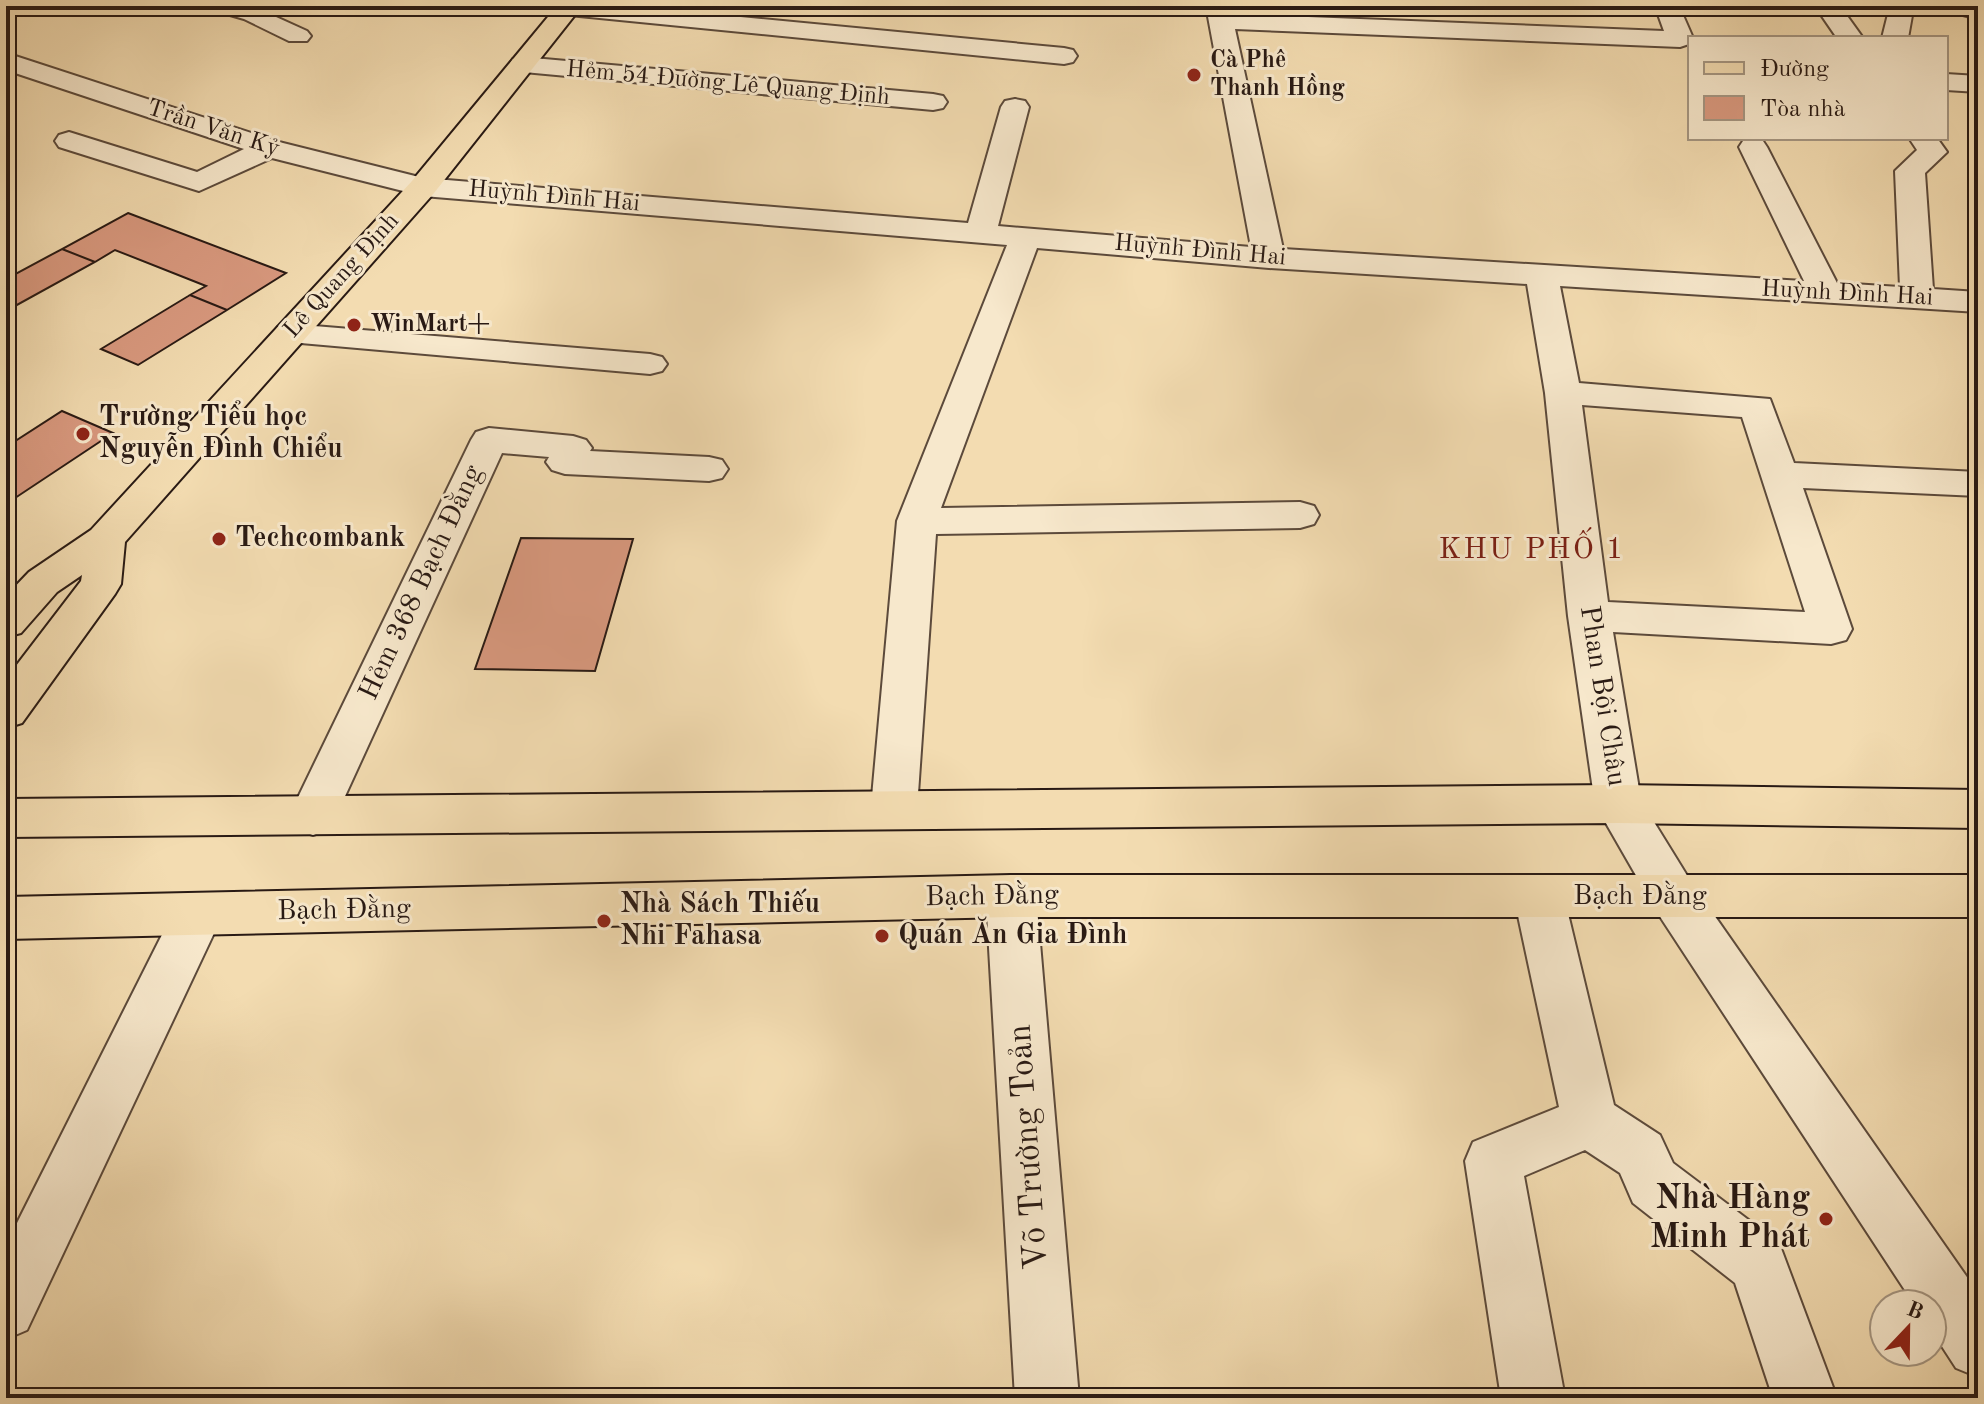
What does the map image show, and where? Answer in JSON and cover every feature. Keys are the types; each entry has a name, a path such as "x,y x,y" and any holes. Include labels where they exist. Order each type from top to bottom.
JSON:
{"main road":[{"name":"Lê Quang Định","path":"6,622 43,582 105,539 423,187 569,7"},
{"path":"6,711 101,584 105,539"},
{"path":"6,818 1618,804 1978,809"},
{"name":"Bạch Đằng","path":"6,918 1011,896 1978,896"}],"street":[{"path":"225,6 253,14 298,36"},
{"path":"1269,258 1217,10 1680,39 1667,6"},
{"path":"1827,6 1849,36"},
{"path":"1957,6 1978,11"},
{"path":"569,7 1064,56"},
{"path":"1895,36 1900,10"},
{"path":"650,77 690,21"},
{"path":"755,67 779,29"},
{"name":"Hẻm 54 Đường Lê Quang Định","path":"522,65 650,77 755,67 933,102"},
{"name":"Trần Văn Kỷ","path":"11,67 269,148 423,187"},
{"path":"1948,82 1978,84"},
{"path":"981,232 1015,107"},
{"path":"1917,297 1910,171 1933,152 1924,140"},
{"path":"69,141 199,182 269,148"},
{"path":"1753,147 1826,293"},
{"name":"Huỳnh Đình Hai","path":"423,187 1269,258 1978,302"},
{"path":"894,808 917,521 1026,236"},
{"name":"Phan Bội Châu","path":"1542,277 1563,393 1589,616 1618,804 1674,897 1978,1346"},
{"path":"290,334 650,364"},
{"path":"1563,393 1757,407 1831,629 1589,616"},
{"name":"Hẻm 368 Bạch Đằng","path":"313,816 489,440 573,448 565,462 709,469"},
{"path":"1779,475 1978,484"},
{"path":"917,521 1300,515"},
{"name":"Võ Trường Toản","path":"1011,896 1047,1398"},
{"path":"1539,897 1590,1121 1640,1154 1653,1183 1758,1264 1805,1398"},
{"path":"6,1309 198,914"},
{"path":"1533,1398 1493,1161 1590,1121"}],"building":[{"path":"128,213 286,273 227,310 190,295 206,286 115,250 95,262 62,249"},
{"path":"62,249 95,262 6,311 6,279"},
{"path":"190,295 227,310 138,365 101,349"},
{"path":"62,411 113,433 6,504 6,447"},
{"path":"521,538 633,539 595,671 475,669"}],"place":[{"name":"Cà Phê Thanh Hồng","path":"1194,75"},
{"name":"WinMart+","path":"354,325"},
{"name":"Trường Tiểu học Nguyễn Đình Chiểu","path":"83,434"},
{"name":"Techcombank","path":"219,539"},
{"name":"Nhà Sách Thiếu Nhi Fahasa","path":"604,921"},
{"name":"Quán Ăn Gia Đình","path":"882,936"},
{"name":"Nhà Hàng Minh Phát","path":"1826,1219"}],"district":[{"name":"KHU PHỐ 1","path":"1532,550"}]}
